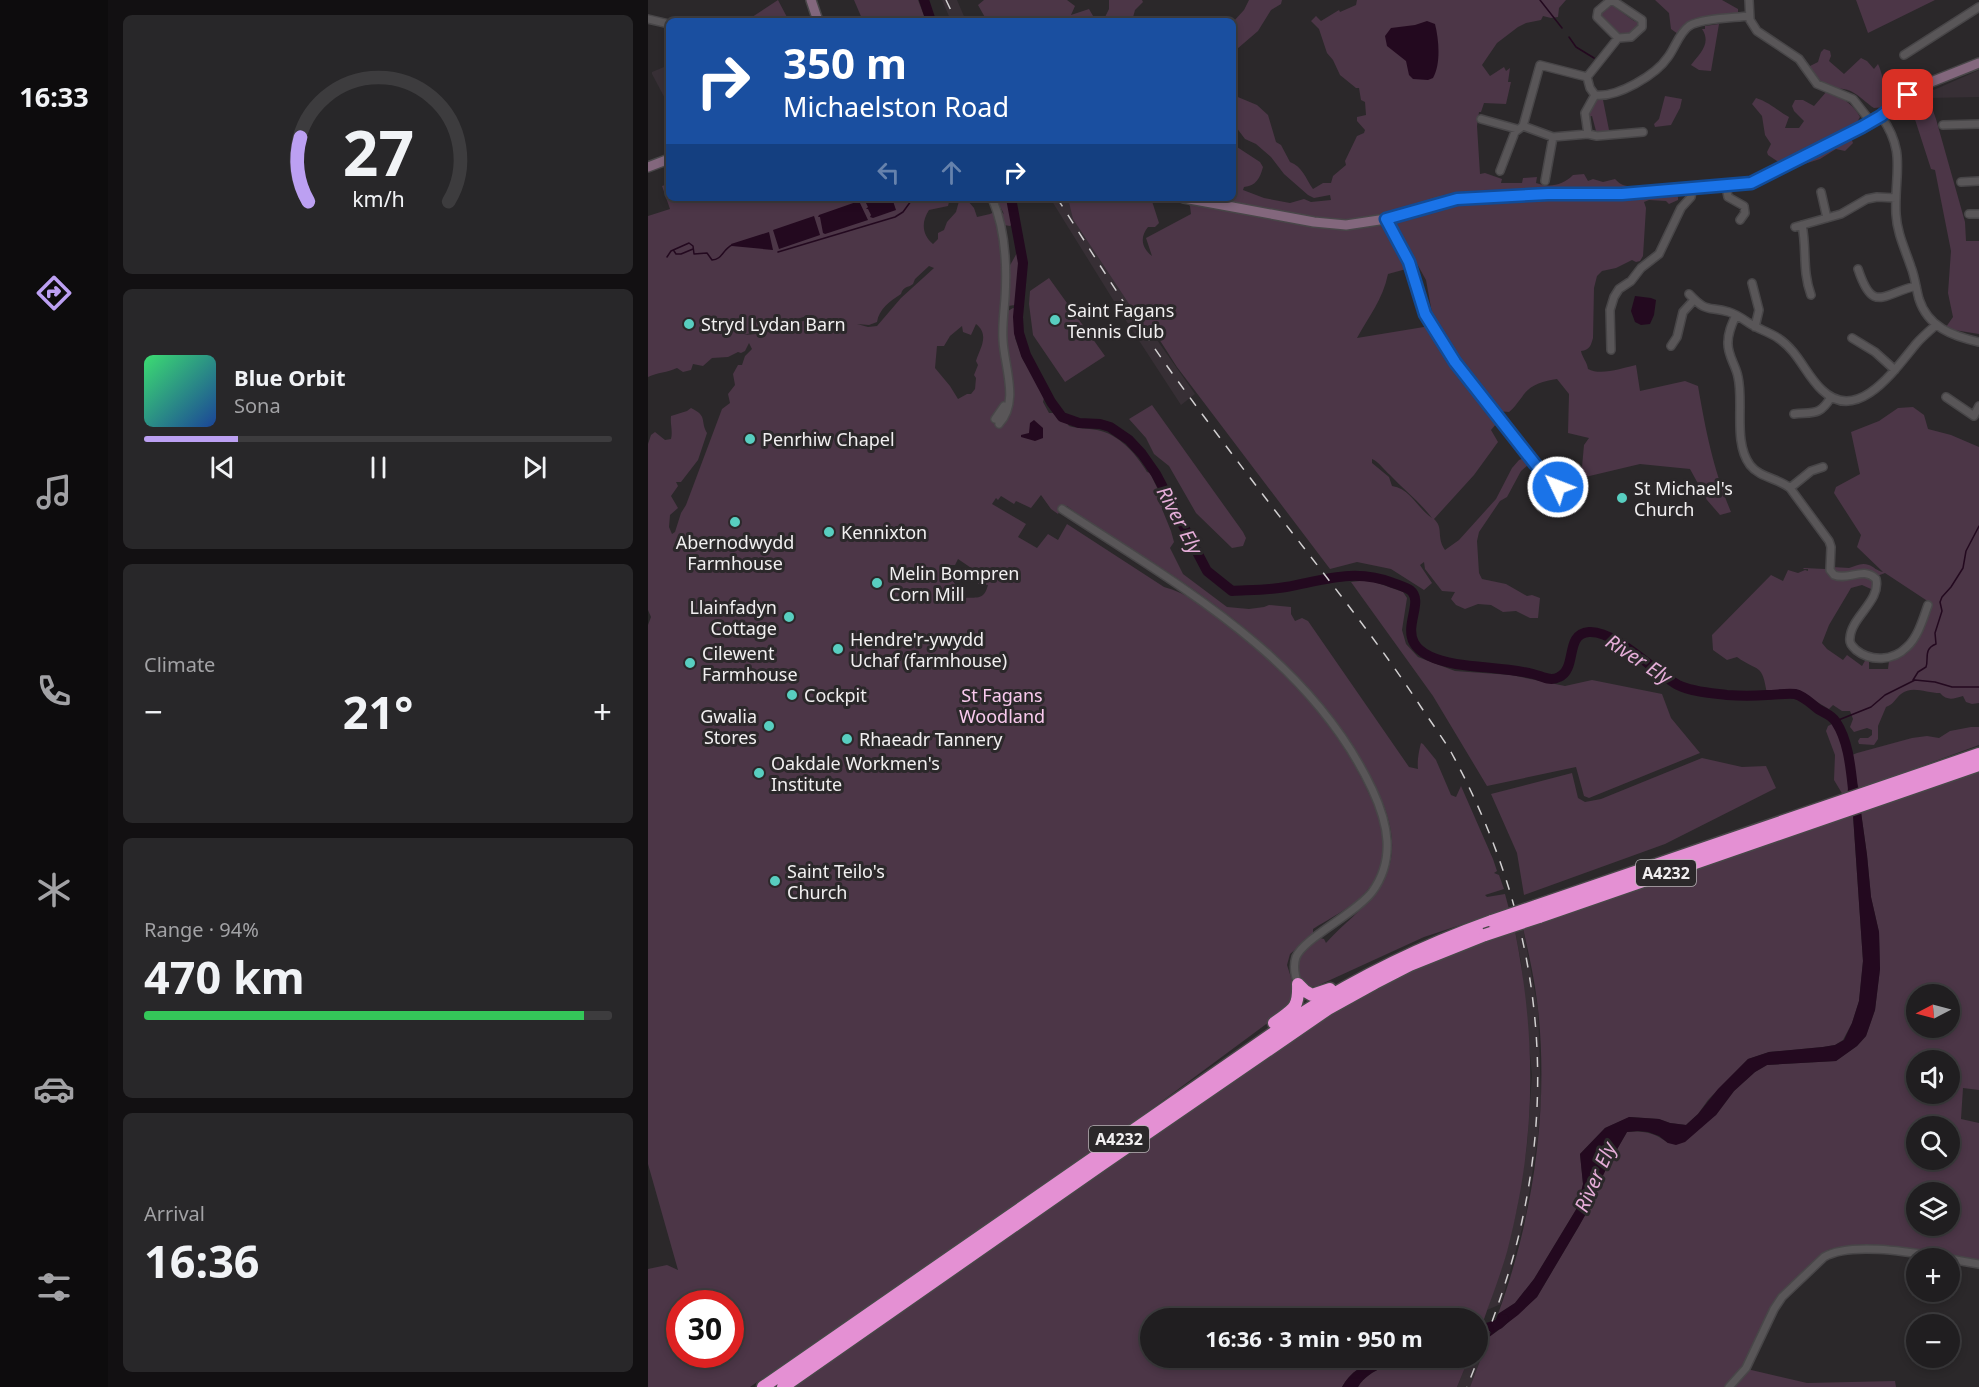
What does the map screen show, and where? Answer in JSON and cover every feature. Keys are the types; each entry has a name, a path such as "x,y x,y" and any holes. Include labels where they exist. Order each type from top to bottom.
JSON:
{"highway":[{"name":"A4232","path":"783,1387 1320,1014 1391,974 1537,911 1894,788 1979,754"},
{"name":"A4232","path":"1894,788 1979,765"},
{"name":"A4232","path":"763,1387 1314,1005 1375,970 1455,935 1492,921 1537,911"},
{"path":"1298,984 1308,994 1317,995 1390,957 1455,935"},
{"path":"1119,1139 1290,1011 1298,1000 1298,984"}],"street":[{"path":"811,0 817,18"},
{"path":"1612,0 1639,17 1643,24 1634,36 1626,39 1618,38 1597,17 1598,11 1612,0"},
{"path":"1749,0 1749,16 1756,31 1799,59 1817,84 1850,96 1870,122"},
{"path":"1904,56 1979,7"},
{"path":"1595,95 1618,92 1658,68 1668,58 1691,25 1749,16"},
{"path":"648,19 666,23"},
{"path":"1587,77 1618,38"},
{"path":"1201,201 1339,225 1386,219 1457,199 1548,194 1622,194 1726,186 1757,181 1881,116 1921,86 1979,63"},
{"path":"1500,171 1520,127 1540,65 1587,77"},
{"path":"1587,77 1595,95"},
{"path":"1588,134 1585,113 1595,95"},
{"path":"1881,116 1891,132 1897,149 1896,214 1925,312 1936,325 1953,336 1979,342"},
{"path":"1481,119 1553,136 1588,134 1598,136 1643,132"},
{"path":"1943,125 1979,124"},
{"path":"1545,181 1553,136"},
{"path":"648,167 666,160"},
{"path":"1961,182 1979,181"},
{"path":"1726,186 1728,197 1744,206 1745,213 1740,220"},
{"path":"1611,350 1610,310 1614,297 1641,268 1662,250 1681,208 1691,197 1692,189"},
{"path":"1821,192 1827,218"},
{"path":"1811,295 1804,265 1805,238 1799,226 1841,214 1877,197 1896,198"},
{"path":"993,201 1000,224 1004,252 1006,284 1002,340 1009,379 1006,415 997,422"},
{"path":"1970,214 1979,214"},
{"path":"1386,219 1409,262 1425,314 1455,362 1535,464 1558,487 1580,492"},
{"path":"1858,269 1865,290 1875,297 1884,298 1916,286"},
{"path":"1752,283 1760,314 1755,327"},
{"path":"1671,346 1677,337 1683,312 1691,297 1709,310 1726,311 1773,335 1798,357 1822,390 1832,397 1848,401 1862,398 1878,387 1896,370 1917,342 1936,325"},
{"path":"1736,315 1729,333 1728,344 1729,354 1739,381 1740,421 1746,457 1751,467 1790,488 1829,541 1832,572 1840,577 1868,573 1876,579 1877,587 1874,594 1851,631 1852,646 1872,658 1886,658 1899,654 1915,637 1928,605"},
{"path":"1852,338 1872,349 1896,370"},
{"path":"1794,414 1811,414 1820,411 1832,397"},
{"path":"1946,397 1974,416 1979,406"},
{"path":"1790,488 1810,468 1823,467"},
{"path":"1062,509 1189,591 1270,655 1322,710 1350,748 1366,776 1386,825 1388,849 1384,869 1377,885 1362,903 1299,952 1294,966 1298,984"},
{"path":"1729,1387 1746,1368 1782,1297 1824,1257 1836,1251 1906,1253"},
{"path":"1960,1261 1979,1264"}],"shaded area":[{"path":"942,0 957,0 965,18 950,18"},
{"path":"666,66 666,100 652,74"},
{"path":"1979,70 1979,97 1928,98 1927,93"},
{"path":"1052,201 1069,201 1136,310 1195,394 1181,405"},
{"path":"1523,928 1538,1009 1541,1098 1538,1136 1526,1214 1501,1304 1488,1310 1506,1254 1517,1208 1527,1145 1532,1075 1521,962 1515,931"},
{"path":"1465,1368 1477,1368 1470,1387 1457,1387"}],"green space":[{"path":"778,0 787,18 751,18"},
{"path":"854,0 918,0 925,18 862,18"},
{"path":"984,0 1067,0 1075,6 1071,15 1089,9 1094,18 985,18 978,5"},
{"path":"1109,0 1142,0 1143,2 1135,10 1133,18 1104,18 1109,9"},
{"path":"1249,0 1282,0 1281,4 1271,10 1258,31 1236,49 1236,19"},
{"path":"1357,0 1566,0 1559,8 1558,17 1543,16 1541,20 1518,27 1497,43 1482,65 1490,76 1504,67 1506,71 1510,68 1508,82 1511,82 1506,104 1484,103 1479,112 1477,126 1480,174 1485,173 1502,179 1501,183 1522,183 1523,178 1537,177 1536,183 1551,185 1561,183 1573,175 1584,174 1588,181 1593,179 1603,182 1615,179 1629,186 1665,186 1677,193 1678,200 1669,204 1666,201 1644,202 1646,208 1643,256 1640,261 1632,260 1616,268 1602,271 1597,276 1594,288 1593,338 1591,345 1581,351 1588,369 1593,371 1612,371 1636,365 1640,391 1685,381 1698,386 1711,450 1731,512 1720,515 1707,500 1690,469 1640,464 1581,478 1584,445 1589,438 1568,433 1569,394 1557,379 1532,387 1509,412 1486,410 1497,423 1491,430 1498,442 1474,475 1434,519 1439,526 1445,550 1459,540 1496,499 1512,468 1524,458 1528,465 1521,471 1507,497 1500,501 1479,532 1477,541 1479,573 1482,579 1506,584 1527,596 1540,598 1538,618 1530,618 1516,611 1503,612 1491,605 1478,604 1465,609 1456,605 1451,599 1455,592 1442,591 1425,569 1424,562 1420,565 1432,583 1424,590 1391,569 1357,562 1330,569 1177,367 1152,328 1147,329 1143,325 1073,219 1069,201 1152,201 1159,223 1155,227 1148,227 1143,242 1152,256 1146,238 1191,214 1190,206 1186,202 1175,201 1236,201 1237,147 1260,162 1263,167 1257,181 1244,187 1243,190 1264,198 1290,203 1304,199 1311,202 1331,200 1330,195 1314,198 1308,195 1284,174 1271,157 1256,144 1245,139 1236,127 1236,96 1257,105 1268,115 1276,142 1281,145 1290,162 1301,170 1313,189 1323,183 1331,183 1333,176 1346,165 1345,161 1357,136 1364,133 1365,130 1357,121 1357,117 1366,115 1365,102 1361,100 1359,88 1340,75 1327,53 1319,29 1311,21 1316,16 1321,21 1339,10 1340,12 1356,5","holes":["1405,242 1426,280 1432,313 1455,353 1474,379 1481,383 1473,391 1455,371 1430,326 1357,338 1379,299 1388,274 1410,268 1401,243","1372,459 1417,501 1432,518 1409,495 1392,486 1389,477 1372,463"]},
{"path":"1655,0 1722,0 1738,9 1738,15 1701,19 1678,34 1671,29 1669,13"},
{"path":"1856,0 1935,0 1868,33"},
{"path":"1612,3 1634,21 1639,22 1640,26 1633,33 1619,36 1600,17 1600,14"},
{"path":"1719,24 1711,71 1699,70 1691,65 1705,44 1705,34 1702,29 1705,29 1705,26"},
{"path":"1824,49 1830,51 1829,61 1844,74 1861,58 1874,69 1878,64 1886,87 1897,99 1886,107 1874,108 1852,92 1835,89 1860,117 1856,126 1849,132 1853,143 1845,151 1836,149 1820,159 1789,169 1768,155 1771,144 1765,135 1762,116 1752,104 1756,98 1765,102 1789,117 1785,128 1799,128 1804,121 1794,111 1792,106 1795,100 1803,100 1814,106 1827,91 1808,67 1818,62"},
{"path":"1929,88 1934,90 1927,94 1965,222 1966,241 1979,241 1979,334 1946,327 1953,317 1948,293 1951,251 1935,170 1931,169 1910,104 1890,118 1893,112 1913,97 1915,100 1914,96"},
{"path":"1665,96 1682,99 1680,108 1671,125 1655,127 1654,124 1659,119"},
{"path":"1597,100 1603,100 1609,130 1607,133 1594,134 1592,132 1596,131 1592,116 1587,117 1587,113"},
{"path":"666,180 666,198 662,186 665,185"},
{"name":"St Fagans Woodland","path":"667,201 949,201 948,206 929,210 925,219 925,232 933,244 938,239 938,233 944,230 947,222 956,212 959,201 968,201 977,217 999,210 1004,214 998,201 1010,201 1010,211 1015,222 1010,226 1004,225 1007,233 1005,239 1008,269 1018,251 1023,257 1025,266 1024,274 1019,281 1023,286 1023,291 1015,297 1015,305 1008,306 1006,309 1008,311 1013,308 1017,309 1019,315 1014,319 1021,329 1015,338 1025,363 1027,361 1034,363 1033,370 1030,372 1041,384 1040,388 1045,394 1043,402 1049,413 1053,413 1060,421 1064,419 1069,426 1097,430 1113,436 1138,458 1150,473 1162,498 1162,509 1174,542 1170,548 1183,574 1227,607 1249,609 1269,605 1291,607 1291,614 1295,621 1302,618 1308,621 1409,767 1418,769 1421,743 1423,744 1436,760 1451,795 1456,797 1461,786 1493,859 1497,871 1494,873 1499,875 1504,889 1485,895 1487,897 1505,894 1509,909 1424,937 1317,986 1312,987 1304,981 1299,975 1298,968 1301,955 1306,948 1320,938 1326,943 1362,908 1384,879 1392,854 1391,829 1384,805 1349,741 1328,712 1280,659 1196,591 1067,506 1063,506 1058,514 1051,509 1041,495 1031,508 1016,501 1014,504 1001,496 998,500 996,498 992,504 1026,524 1018,537 1037,548 1048,534 1058,540 1067,524 1164,587 1197,602 1269,660 1326,722 1356,769 1373,803 1382,829 1384,847 1381,865 1370,887 1362,896 1313,929 1313,934 1290,954 1287,965 1294,987 1288,1008 1119,1133 750,1387 648,1387 648,1269 667,1265 678,1270 648,1164 648,625 651,617 648,610 648,444 651,435 655,432 665,440 671,439 671,416 691,408 702,416 707,433 698,460 681,482 676,482 678,486 671,496 678,508 670,515 669,527 672,534 675,532 686,505 722,409 730,403 728,394 735,385 733,374 752,349 749,343 745,351 741,353 712,358 703,366 693,364 691,370 683,372 677,368 648,377 648,216 670,209","holes":["929,266 934,268 901,298 877,326 868,327 857,324 869,325 877,322 880,313 901,294 904,288 913,284 915,279","810,315 810,319 761,333 760,336 744,335","976,324 983,337 976,361 978,365 974,375 975,389 971,394 958,399 935,368 937,346 944,346 950,336 962,326 963,332 971,335","958,559 980,574 978,584 988,585 985,593 980,597 965,598 950,577 953,574 947,565 955,565"]},
{"name":"Saint Fagans Tennis Club","path":"1049,278 1105,356 1065,382 1033,335 1029,304 1030,291"},
{"path":"1152,405 1243,532 1246,538 1243,546 1232,548 1196,513 1169,466 1154,454 1146,438 1129,419"},
{"path":"1913,407 1924,415 1928,429 1951,435 1979,447 1979,703 1966,702 1963,696 1950,699 1940,693 1905,691 1886,707 1878,726 1878,739 1874,745 1859,744 1860,738 1868,738 1872,735 1872,730 1867,728 1854,732 1850,727 1853,719 1850,711 1842,711 1833,705 1829,709 1800,692 1799,694 1767,694 1761,672 1737,657 1727,660 1713,650 1712,635 1771,575 1783,581 1788,570 1798,573 1808,571 1804,568 1825,569 1837,580 1867,578 1873,582 1871,589 1862,585 1851,588 1829,625 1822,643 1843,660 1847,655 1862,666 1866,659 1869,662 1869,669 1888,669 1889,661 1877,662 1893,659 1921,630 1932,604 1885,573 1877,576 1863,570 1839,573 1832,567 1849,568 1863,564 1883,572 1857,547 1861,535 1834,493 1836,487 1860,474 1851,432 1879,421 1898,408"},
{"path":"1369,580 1403,592 1407,598 1402,630 1406,644 1418,657 1455,671 1511,675 1565,686 1592,680 1662,694 1671,718 1700,753 1589,798 1584,796 1576,767 1487,786 1433,696 1351,582"},
{"path":"1832,724 1836,727 1844,754 1849,784 1847,793 1843,795 1834,780 1835,755 1826,731"},
{"path":"1979,727 1979,745 1859,789 1852,769 1852,755 1912,738 1927,736 1939,738 1950,731"},
{"path":"1702,758 1742,767 1766,766 1776,788 1665,844 1524,895 1517,853 1491,794 1572,773 1578,798 1585,802 1601,799"},
{"path":"1979,772 1979,1090 1963,1088 1961,1119 1979,1123 1979,1261 1960,1257 1960,1248 1862,1245 1828,1250 1782,1292 1772,1307 1743,1367 1726,1387 1470,1387 1477,1368 1488,1368 1489,1337 1537,1297 1593,1201 1608,1165 1627,1132 1649,1133 1668,1143 1716,1115 1734,1091 1755,1072 1767,1065 1836,1061 1857,1046 1866,1036 1875,1010 1880,969 1879,932 1871,897 1861,812"},
{"path":"1853,815 1863,961 1859,1001 1852,1023 1843,1040 1835,1045 1769,1052 1748,1059 1686,1125 1659,1119 1630,1117 1605,1128 1580,1154 1583,1184 1577,1208 1534,1279 1515,1303 1498,1314 1521,1240 1529,1202 1539,1125 1541,1047 1538,1009 1523,928"},
{"path":"1515,931 1527,1013 1530,1092 1524,1171 1507,1252 1488,1308 1140,1308 1140,1368 1360,1368 1342,1387 789,1387 1343,1006 1408,972 1455,951"},
{"path":"1383,1368 1465,1368 1457,1387 1358,1387"},
{"path":"1747,1369 1807,1383 1895,1381 1896,1387 1733,1387"}],"water":[{"path":"1427,21 1435,24 1438,44 1436,72 1433,78 1428,80 1413,79 1409,75 1406,61 1387,46 1385,36 1391,28"},
{"path":"859,201 868,220 823,233 819,215"},
{"path":"865,201 893,201 896,210 873,218 866,209 868,207"},
{"path":"814,216 820,235 779,249 773,230"},
{"path":"769,232 773,250 732,246 731,244"},
{"path":"1635,296 1656,300 1650,324 1641,325 1635,322 1631,311"},
{"path":"1034,420 1043,428 1043,438 1035,441 1021,437 1029,433 1030,423"},
{"path":"1861,812 1871,897 1879,932 1880,969 1875,1010 1866,1036 1857,1046 1836,1061 1767,1065 1755,1072 1734,1091 1716,1115 1685,1142 1676,1145 1648,1132 1627,1132 1608,1165 1593,1201 1537,1297 1489,1337 1498,1314 1515,1303 1534,1279 1577,1208 1583,1184 1580,1154 1605,1128 1629,1117 1659,1119 1686,1125 1748,1059 1769,1052 1835,1045 1844,1040 1859,1001 1863,961 1853,815"},
{"path":"1383,1368 1369,1375 1358,1387 1342,1387 1358,1369"}],"waterway":[{"name":"River Ely","path":"924,0 930,18"},
{"path":"1540,0 1562,28"},
{"path":"1569,37 1576,47 1594,58"},
{"path":"778,252 895,217 903,212 911,201"},
{"name":"River Ely","path":"1012,201 1023,263 1018,317 1019,333 1026,355 1051,402 1062,417 1079,423 1110,427 1129,440 1156,474 1207,571 1232,591 1280,588 1339,577 1366,576 1410,590 1415,597 1412,639 1418,649 1432,657 1456,664 1514,670 1552,679 1565,673 1576,639 1581,634 1589,632 1599,633 1622,644 1668,679 1689,689 1732,695 1798,695 1832,718 1841,731 1850,762 1855,805"},
{"path":"667,257 671,251 689,243 693,246 694,254 707,253 712,260 715,260 732,245"},
{"path":"674,251 676,254 681,254 693,249"},
{"path":"1913,680 1918,672 1926,667 1928,651 1936,644 1935,633 1942,611 1940,602 1963,568 1966,551 1979,526"},
{"path":"1836,721 1871,707 1885,695 1915,680 1952,687 1979,687"},
{"name":"River Ely","path":"1488,1328 1499,1324 1504,1319"}],"railway":[{"path":"946,0 955,18"},
{"path":"1059,201 1172,373 1369,633 1440,735 1451,752 1478,808 1501,864 1518,921 1530,980 1536,1039 1537,1099 1533,1160 1517,1242 1498,1305 1467,1387"}],"place":[{"name":"Saint Fagans Tennis Club","path":"1055,320"},
{"name":"Stryd Lydan Barn","path":"689,324"},
{"name":"Penrhiw Chapel","path":"750,439"},
{"name":"St Michael's Church","path":"1622,498"},
{"name":"Abernodwydd Farmhouse","path":"735,522"},
{"name":"Kennixton","path":"829,532"},
{"name":"Melin Bompren Corn Mill","path":"877,583"},
{"name":"Llainfadyn Cottage","path":"789,617"},
{"name":"Hendre'r-ywydd Uchaf (farmhouse)","path":"838,649"},
{"name":"Cilewent Farmhouse","path":"690,663"},
{"name":"Cockpit","path":"792,695"},
{"name":"Gwalia Stores","path":"769,726"},
{"name":"Rhaeadr Tannery","path":"847,739"},
{"name":"Oakdale Workmen's Institute","path":"759,773"},
{"name":"Saint Teilo's Church","path":"775,881"}],"route":[{"path":"1558,487 1535,464 1455,362 1425,314 1409,262 1386,219 1457,199 1548,194 1622,194 1751,183 1862,127 1881,116 1908,95"}]}
